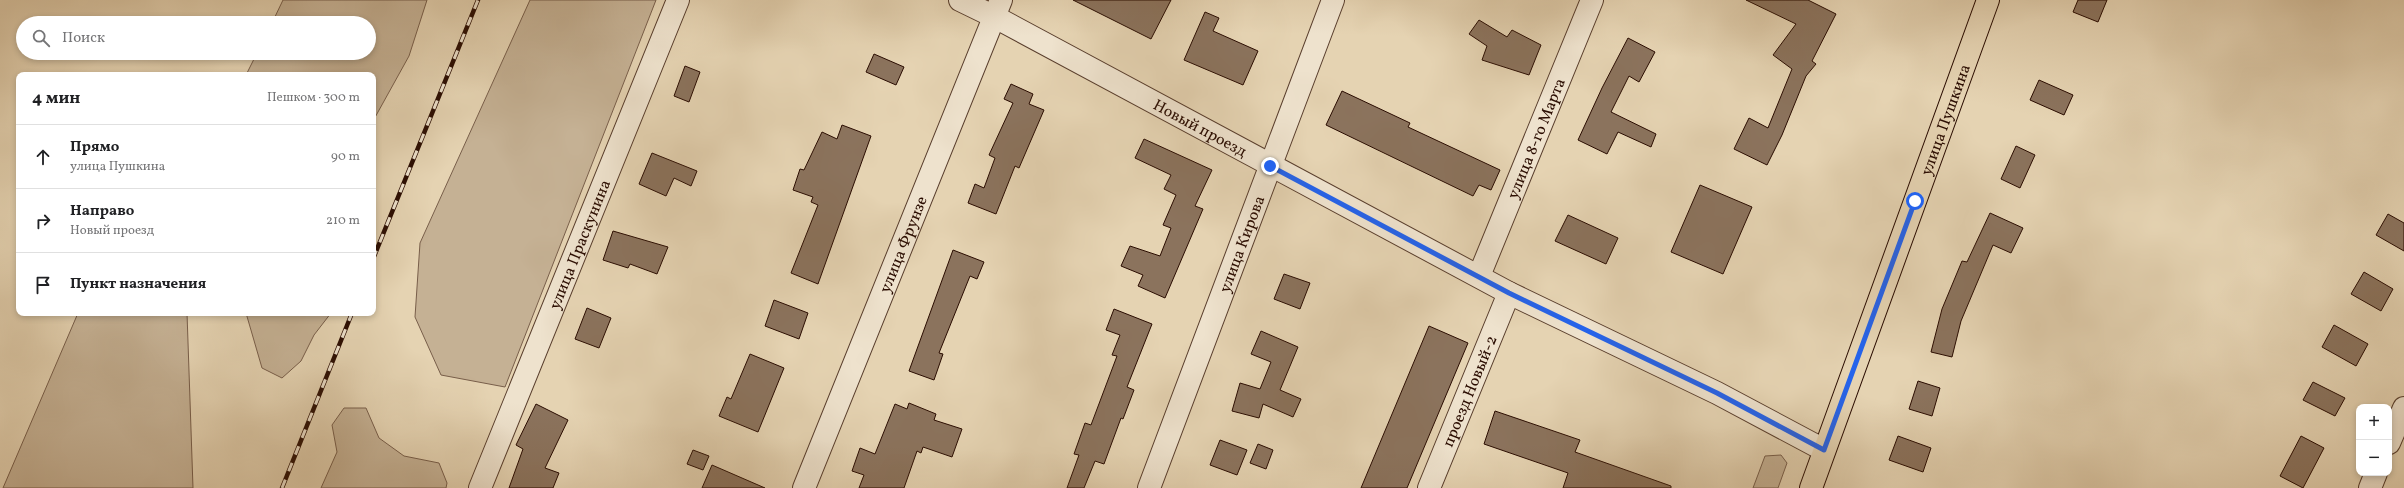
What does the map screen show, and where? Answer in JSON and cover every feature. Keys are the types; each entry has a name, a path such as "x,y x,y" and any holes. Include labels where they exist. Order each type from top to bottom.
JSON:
{"main road":[{"name":"улица Пушкина","path":"1811,488 1988,0"}],"street":[{"name":"улица Праскунина","path":"480,488 678,0"},
{"name":"Новый проезд","path":"960,0 998,8 1270,166 1509,293 1717,393 1824,450"},
{"name":"улица Кирова","path":"1149,488 1333,0"},
{"name":"улица 8-го Марта","path":"1479,276 1592,0"},
{"name":"улица Фрунзе","path":"804,488 998,8"},
{"name":"проезд Новый-2","path":"1429,488 1509,293"},
{"path":"2390,440 2404,408"},
{"path":"2370,488 2375,476"}],"shaded area":[{"path":"283,0 427,0 409,56 376,116 376,72 248,72 254,60 376,60 376,16 275,16"},
{"path":"530,0 656,0 505,387 441,375 415,317 420,243"},
{"path":"77,316 187,316 193,488 3,488"},
{"path":"247,316 329,316 314,335 301,361 282,378 262,368"},
{"path":"344,408 366,408 379,438 404,456 439,463 447,483 446,488 321,488 337,452 332,425"},
{"path":"1781,455 1787,463 1778,488 1753,488 1765,456"}],"building":[{"path":"1073,0 1171,0 1151,39"},
{"path":"1746,0 1808,0 1836,14 1812,61 1816,64 1806,76 1782,135 1767,165 1734,149 1749,118 1768,128 1792,69 1773,55 1796,24"},
{"path":"2078,0 2107,0 2098,22 2073,12"},
{"path":"1205,12 1219,18 1213,31 1258,51 1243,85 1184,60"},
{"path":"1479,20 1507,37 1512,30 1541,45 1529,75 1482,60 1487,46 1469,34"},
{"path":"1628,38 1655,52 1639,82 1629,76 1611,112 1656,134 1651,147 1618,132 1607,154 1578,140 1602,88"},
{"path":"874,54 904,67 896,85 866,72"},
{"path":"685,66 700,72 689,102 674,96"},
{"path":"2039,80 2073,95 2064,115 2030,100"},
{"path":"1011,84 1033,94 1029,104 1044,110 1019,168 1015,166 996,214 968,203 975,184 984,188 995,158 989,155 1013,103 1004,99"},
{"path":"1342,91 1410,123 1408,127 1500,170 1491,190 1479,185 1473,196 1326,125"},
{"path":"842,125 871,136 818,284 791,273 818,205 811,202 813,197 793,190 800,169 804,170 822,132 837,139"},
{"path":"1144,139 1212,170 1195,206 1203,209 1165,298 1138,286 1143,275 1121,266 1130,246 1160,256 1171,228 1163,225 1176,195 1164,189 1171,175 1135,158"},
{"path":"2016,146 2035,155 2020,188 2001,179"},
{"path":"652,153 697,171 691,186 674,178 666,196 639,184"},
{"path":"1700,185 1752,207 1723,274 1671,252"},
{"path":"1990,213 2023,228 2011,253 1993,245 1961,321 1952,357 1931,352 1942,309 1962,261 1967,262"},
{"path":"2388,214 2404,223 2404,251 2376,235"},
{"path":"1568,215 1618,238 1606,264 1555,241"},
{"path":"613,231 668,247 657,274 630,264 628,268 603,260"},
{"path":"953,250 984,262 977,279 970,276 939,353 943,354 934,380 909,371"},
{"path":"2364,272 2393,289 2381,311 2351,294"},
{"path":"1284,274 1310,283 1300,309 1274,299"},
{"path":"774,300 808,313 799,339 765,326"},
{"path":"587,308 611,318 599,348 575,339"},
{"path":"1114,309 1152,324 1127,387 1134,390 1123,419 1121,418 1104,464 1095,461 1084,488 1067,488 1079,455 1074,454 1085,423 1091,425 1117,356 1112,355 1120,335 1106,330"},
{"path":"2334,325 2368,344 2356,366 2322,347"},
{"path":"1429,326 1468,343 1407,488 1361,488"},
{"path":"1261,331 1298,347 1280,390 1301,399 1293,417 1263,404 1259,418 1232,411 1240,383 1260,389 1271,362 1251,354"},
{"path":"750,354 784,368 758,432 719,416 727,397 731,399"},
{"path":"1918,381 1940,388 1932,416 1909,409"},
{"path":"2313,382 2345,398 2335,416 2303,400"},
{"path":"909,403 936,414 934,420 962,429 952,457 923,447 921,453 917,451 904,488 859,488 864,475 852,471 860,448 875,454 895,404 907,409"},
{"path":"536,404 568,420 545,468 559,473 553,488 509,488 523,449 516,445"},
{"path":"1495,411 1580,440 1575,452 1671,486 1671,488 1563,488 1568,473 1484,444"},
{"path":"1898,436 1931,448 1923,472 1889,460"},
{"path":"2301,436 2324,448 2303,488 2280,476"},
{"path":"1220,440 1247,450 1237,475 1210,465"},
{"path":"1258,444 1273,450 1266,469 1250,463"},
{"path":"693,450 709,456 703,470 687,464"},
{"path":"712,465 765,488 702,488"}],"railway":[{"path":"376,252 478,0"},
{"path":"282,488 351,316"}],"route":[{"path":"1270,166 1509,293 1717,393 1794,432 1824,450 1915,201"}]}
